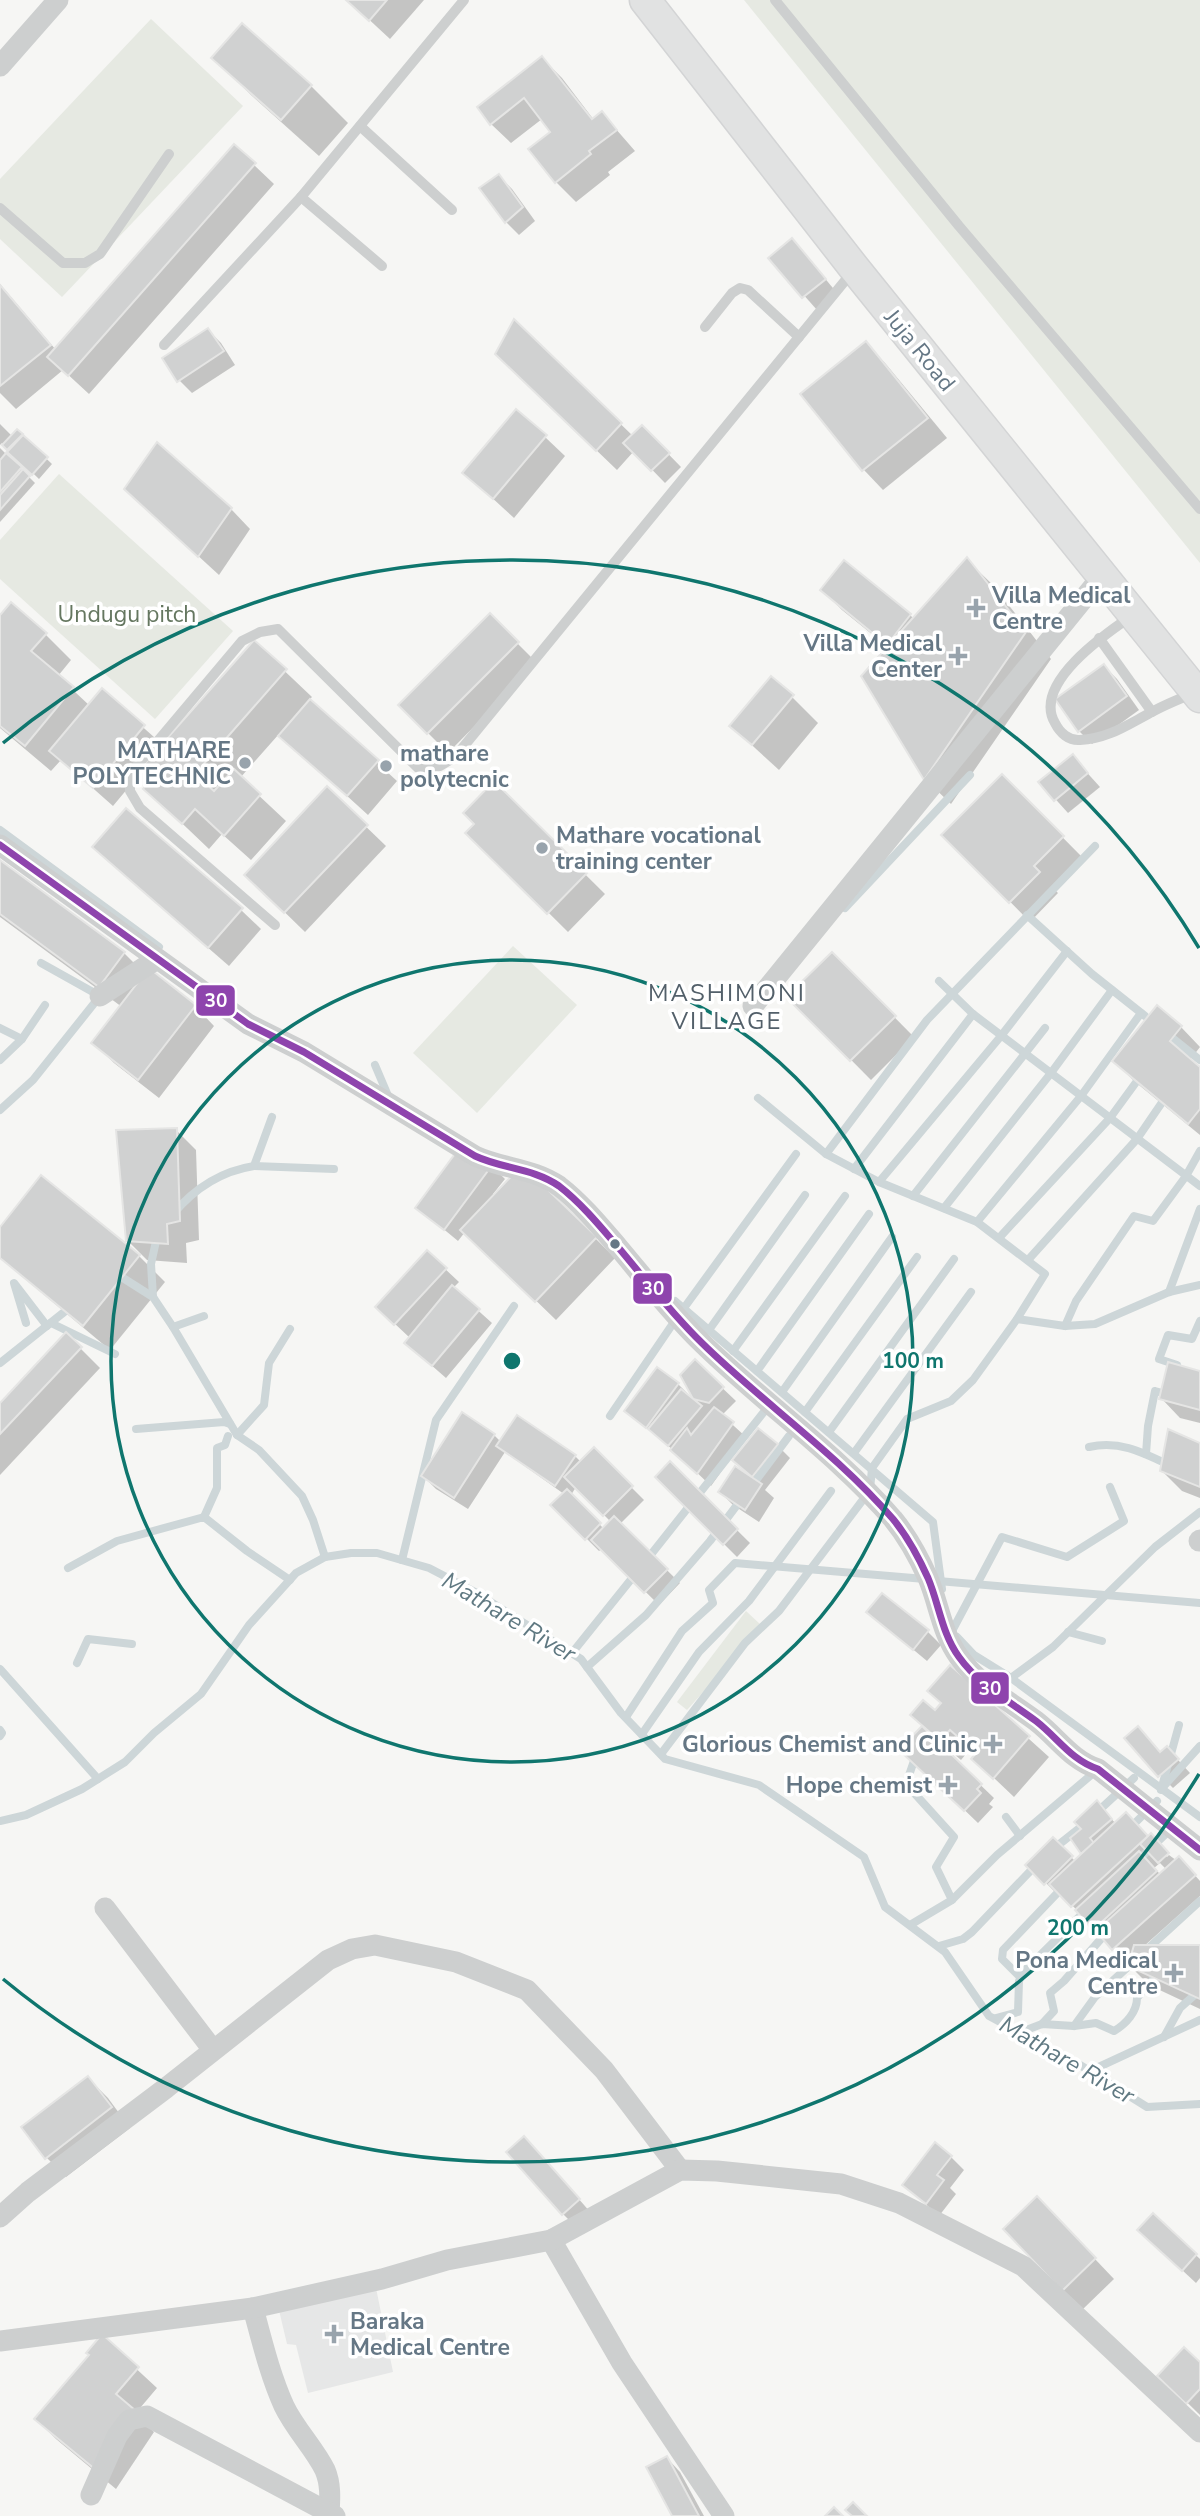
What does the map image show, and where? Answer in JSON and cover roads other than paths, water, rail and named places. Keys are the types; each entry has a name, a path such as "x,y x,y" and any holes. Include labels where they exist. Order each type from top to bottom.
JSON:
{"main road":[{"name":"Juja Road","path":"645,0 855,269 1198,694"}],"street":[{"path":"0,66 58,0"},
{"path":"753,1006 1102,576"},
{"path":"0,845 248,1024 304,1052 475,1156 493,1164 533,1171 559,1186 600,1226 666,1305 702,1343 849,1475 894,1521 913,1548 928,1580 945,1631 958,1656 981,1682 1038,1723 1082,1764 1098,1769 1200,1850"},
{"path":"100,996 157,959"},
{"path":"105,1908 213,2050"},
{"path":"0,2217 328,1960 352,1949 375,1945 456,1962 527,1990 604,2070 680,2170"},
{"path":"0,2341 253,2308 382,2279 447,2260 551,2240 680,2170 717,2171 841,2185 899,2203 1023,2266 1200,2432"},
{"path":"551,2240 622,2363 724,2516"},
{"path":"253,2308 266,2356 284,2405 294,2425 325,2470 332,2515"},
{"path":"91,2495 117,2436 129,2420 147,2416 332,2515"}],"lane":[{"path":"164,345 301,197 464,0"},
{"path":"775,0 959,226 1200,509"},
{"path":"360,126 452,210"},
{"path":"0,208 63,263 85,263 100,254 169,154"},
{"path":"301,197 382,266"},
{"path":"275,925 140,808 130,791 130,774 242,641 260,632 278,629 418,768 440,766 455,757 855,269"},
{"path":"705,327 732,293 740,288 748,290 799,337"},
{"path":"1133,615 1099,638 1058,682 1052,693 1049,709 1060,731 1072,740 1113,734 1152,712 1198,694"},
{"path":"1099,638 1152,712"}],"waterway":[{"path":"845,908 970,775"},
{"path":"0,830 159,947"},
{"path":"826,1154 927,1020 1095,846"},
{"path":"1027,915 1092,974 1145,1016"},
{"path":"879,1182 1001,1036 1067,951"},
{"path":"0,1110 33,1080 100,996 41,963"},
{"path":"939,981 973,1014 1200,1186"},
{"path":"944,1208 1051,1073 1112,990"},
{"path":"0,1060 22,1039 45,1005"},
{"path":"977,1222 1081,1096 1141,1013"},
{"path":"854,1169 973,1014"},
{"path":"0,1028 22,1039"},
{"path":"913,1196 1045,1028"},
{"path":"1166,1033 1200,1060"},
{"path":"375,1065 389,1098"},
{"path":"999,1238 1110,1118 1137,1081"},
{"path":"758,1098 826,1154 879,1182 977,1222 1045,1274 1017,1319"},
{"path":"1028,1260 1137,1139 1163,1101"},
{"path":"173,1214 209,1182 242,1168 254,1166 272,1117"},
{"path":"1065,1326 1076,1301 1134,1216 1153,1221 1186,1176 1200,1151"},
{"path":"684,1308 796,1154"},
{"path":"254,1166 334,1169"},
{"path":"709,1330 805,1195"},
{"path":"733,1351 845,1196"},
{"path":"1169,1292 1200,1209"},
{"path":"757,1371 869,1214"},
{"path":"158,1232 151,1264 153,1297 237,1435 259,1450 302,1496 325,1557"},
{"path":"782,1392 892,1237"},
{"path":"805,1412 917,1257"},
{"path":"829,1432 954,1259"},
{"path":"123,1278 153,1297"},
{"path":"26,1323 14,1283 47,1326"},
{"path":"661,1754 745,1643 779,1611 868,1493 872,1468 907,1419 951,1401 973,1380 1017,1319 1065,1326 1095,1324 1169,1292 1200,1285"},
{"path":"854,1453 971,1292"},
{"path":"675,1301 933,1522 942,1589"},
{"path":"0,1363 73,1305"},
{"path":"402,1560 436,1420 514,1306"},
{"path":"173,1327 204,1316"},
{"path":"1177,1365 1159,1359 1168,1335 1192,1339 1200,1321"},
{"path":"610,1416 674,1322"},
{"path":"51,1323 115,1354"},
{"path":"237,1435 264,1405 269,1363 290,1329"},
{"path":"1146,1454 1155,1391 1170,1395"},
{"path":"645,1562 767,1408"},
{"path":"136,1429 224,1422 230,1424"},
{"path":"204,1517 217,1488 217,1448 225,1445 228,1436"},
{"path":"751,1487 789,1436"},
{"path":"1089,1447 1120,1446 1169,1465"},
{"path":"952,1631 1002,1537 1067,1557 1124,1521 1110,1487"},
{"path":"642,1734 699,1652 749,1601 831,1491"},
{"path":"587,1667 646,1615 710,1541 743,1497"},
{"path":"1011,1678 1053,1647 1155,1547 1200,1512"},
{"path":"68,1568 117,1541 204,1517 290,1580"},
{"name":"Mathare River","path":"0,1821 26,1815 82,1789 125,1762 154,1733 201,1694 249,1625 296,1573 325,1557 377,1553 429,1568 475,1592 581,1659 621,1713 665,1759 759,1785 864,1857 885,1907 945,1952 989,2016 1080,2065 1147,2107 1200,2104"},
{"path":"626,1717 682,1631 713,1603 709,1590 735,1563 925,1579"},
{"path":"572,1653 637,1572"},
{"path":"938,1581 1200,1603"},
{"path":"1068,1632 1102,1641"},
{"path":"957,1637 974,1655 1011,1678 1200,1817"},
{"path":"77,1663 88,1639 132,1644"},
{"path":"0,1669 98,1779"},
{"path":"1161,1790 1179,1725"},
{"path":"0,1730 0,1736"},
{"path":"1163,1787 1200,1746"},
{"path":"916,1755 906,1784 954,1837 936,1867 952,1900"},
{"path":"910,1925 952,1900 997,1855 1097,1770"},
{"path":"1095,1814 1134,1778"},
{"path":"1130,1828 1157,1801"},
{"path":"1006,1817 1020,1836"},
{"path":"1052,1850 1086,1823"},
{"path":"1136,1862 1172,1828"},
{"path":"939,1946 963,1939 972,1932 1038,1863"},
{"path":"1020,1977 1002,1959 1003,1950 1065,1885"},
{"path":"1074,2026 1095,1997 1200,1901"},
{"path":"996,2018 1018,2012 1019,1981 1023,1972 1086,1910"},
{"path":"1042,2024 1054,2011 1050,1993 1107,1932"},
{"path":"1021,2032 1042,2024 1074,2026 1096,2023 1114,2031 1130,2017 1137,1998 1159,1972"},
{"path":"1164,2037 1180,2008 1200,1990"},
{"path":"1090,2071 1200,2020"}],"place":[{"name":"Villa Medical Centre","path":"976,608"},
{"name":"Villa Medical Center","path":"958,656"},
{"name":"MATHARE POLYTECHNIC","path":"245,763"},
{"name":"mathare polytecnic","path":"386,766"},
{"name":"Mathare vocational training center","path":"542,848"},
{"name":"Glorious Chemist and Clinic","path":"993,1744"},
{"name":"Hope chemist","path":"948,1785"},
{"name":"Pona Medical Centre","path":"1174,1973"},
{"name":"Baraka Medical Centre","path":"334,2334"}],"district":[{"name":"MASHIMONI VILLAGE","path":"727,1007"}],"park label":[{"name":"Undugu pitch","path":"127,614"}]}
